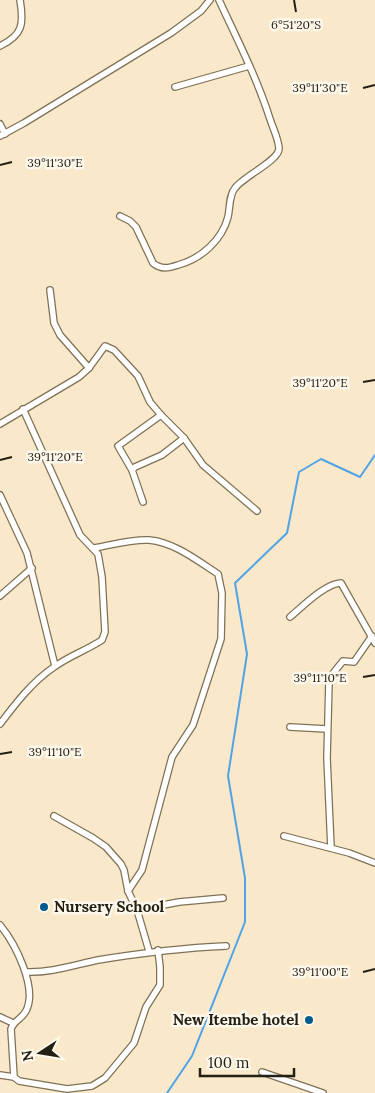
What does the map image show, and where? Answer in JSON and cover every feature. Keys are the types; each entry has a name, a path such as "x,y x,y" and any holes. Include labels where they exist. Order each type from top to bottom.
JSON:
{"street":[{"path":"0,46 13,38 20,30 22,20 20,0"},
{"path":"0,124 3,135 171,33 201,11 210,0"},
{"path":"120,216 130,221 136,227 154,263 164,268 180,265 196,258 213,245 227,220 234,189 251,174 272,160 279,150 258,82 219,0"},
{"path":"175,87 249,66"},
{"path":"50,290 54,323 60,335 89,368"},
{"path":"0,424 79,377 89,368 105,346 114,350 138,376 150,402 184,438 203,465 257,511"},
{"path":"0,724 34,683 55,666 102,640 106,622 98,554 80,535 23,409"},
{"path":"143,502 132,470 118,446 161,415"},
{"path":"132,470 162,455 184,438"},
{"path":"0,495 32,568 55,666"},
{"path":"94,548 148,540 164,543 218,574 222,592 221,639 206,688 194,725 172,757 142,870 128,891"},
{"path":"0,596 32,568"},
{"path":"290,617 326,588 336,583 341,583 375,643"},
{"path":"331,848 327,729 329,681 343,661 354,662 372,636"},
{"path":"290,727 327,729"},
{"path":"54,816 93,838 115,856 124,870 128,891 137,910 150,951"},
{"path":"284,836 331,848 375,863"},
{"path":"137,910 223,898"},
{"path":"0,925 26,972 28,992 26,1011 13,1023 12,1028 14,1077"},
{"path":"26,972 47,971 150,951 226,946"},
{"path":"0,1075 14,1077 19,1081 67,1089 92,1086 105,1078 134,1043 146,1007 160,985 161,972 158,950"},
{"path":"0,1018 13,1023"},
{"path":"262,1072 305,1090 323,1093"}],"waterway":[{"path":"167,1093 192,1056 245,922 245,878 228,776 247,654 235,583 287,533 299,472 321,459 360,477 375,455"}],"place":[{"name":"Nursery School","path":"44,907"},
{"name":"New Itembe hotel","path":"309,1020"}]}
